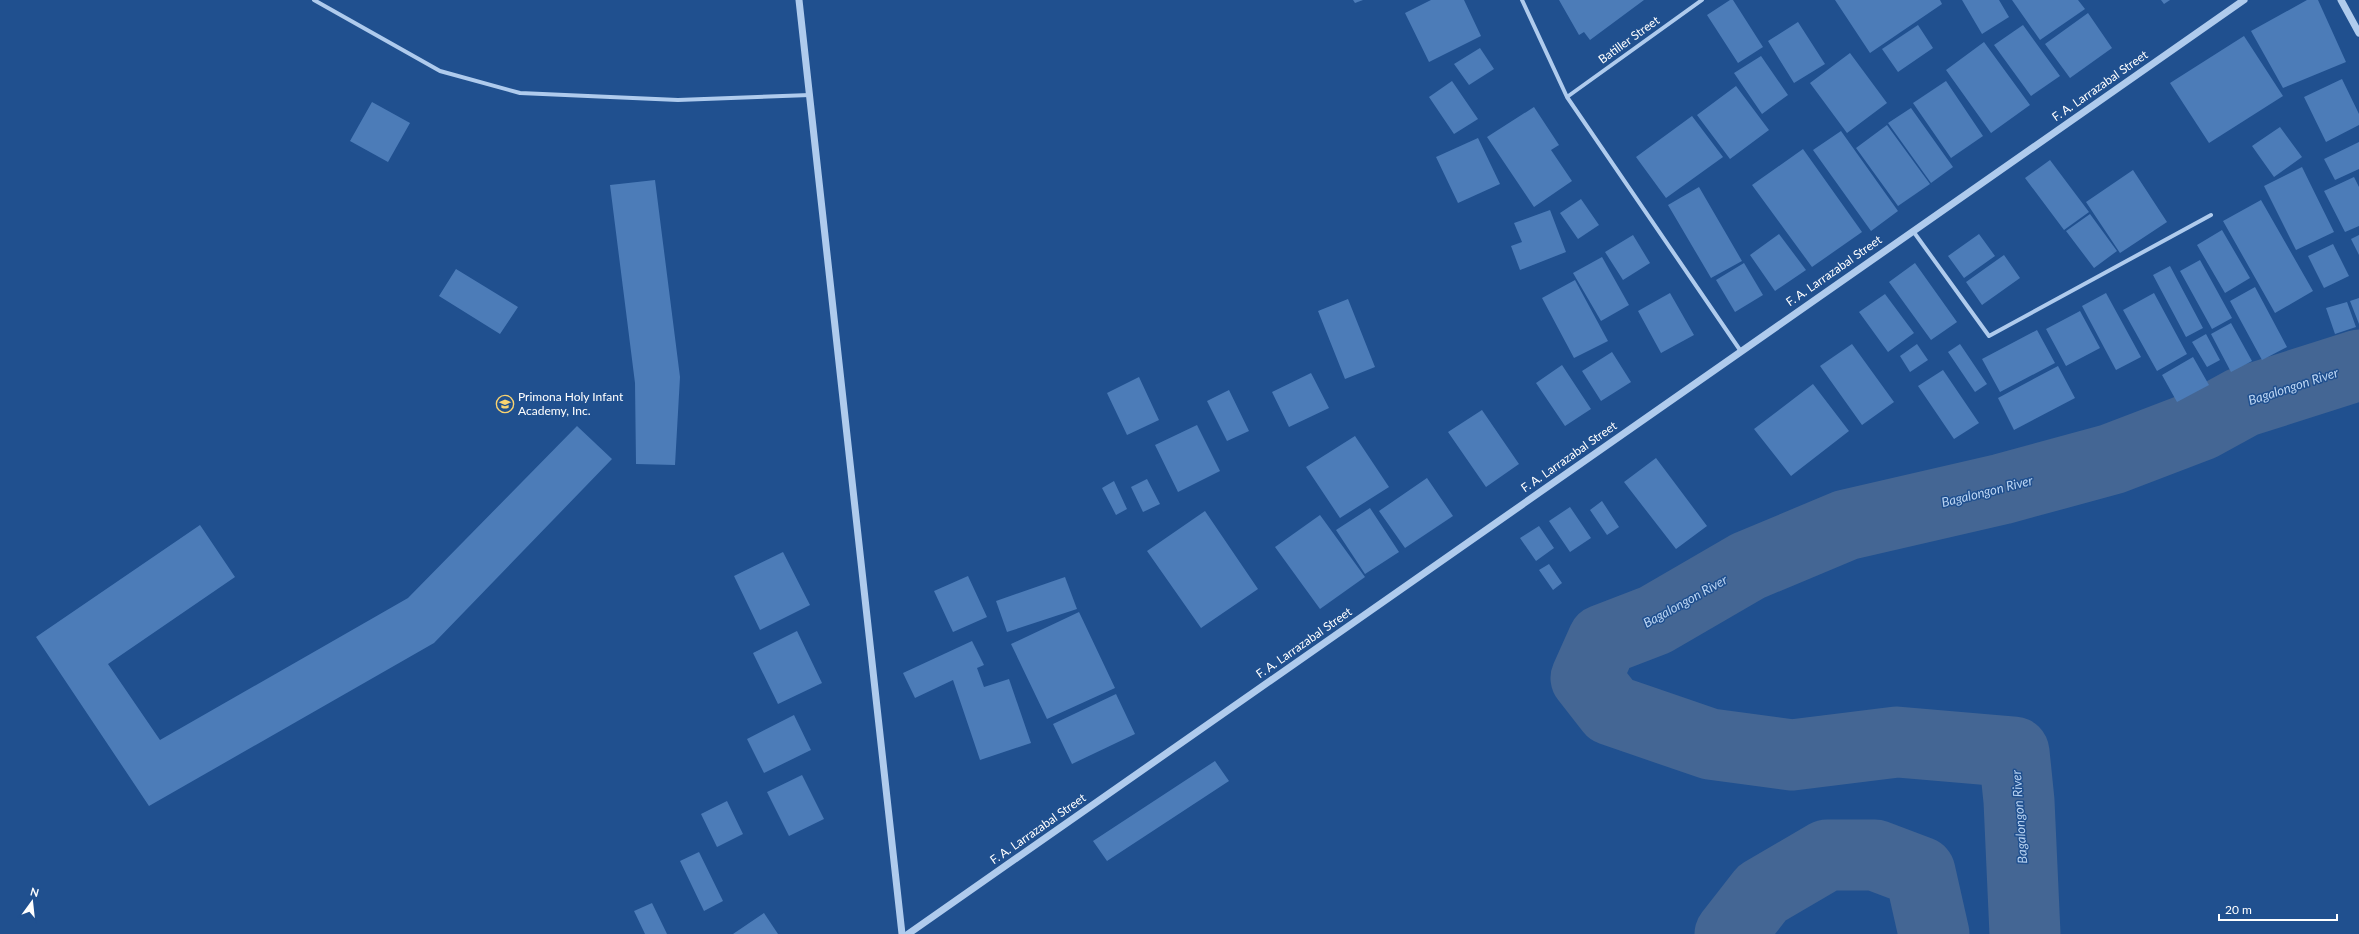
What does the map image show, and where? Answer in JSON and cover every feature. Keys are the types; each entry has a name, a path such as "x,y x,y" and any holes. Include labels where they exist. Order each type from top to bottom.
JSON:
{"street":[{"path":"314,0 440,71 520,93 678,100 810,95"},
{"path":"799,0 902,934"},
{"path":"1522,0 1567,97 1740,350"},
{"name":"Batiller Street","path":"1567,97 1702,0"},
{"name":"F. A. Larrazabal Street","path":"908,934 1740,350 2244,0"},
{"path":"2341,0 2359,33"},
{"path":"1912,230 1989,336 2211,215"}],"building":[{"path":"1353,0 1363,0 1355,3"},
{"path":"1431,0 1464,0 1481,36 1429,62 1405,13"},
{"path":"1559,0 1644,0 1590,40 1584,32 1579,35"},
{"path":"1730,0 1733,0 1763,47 1738,63 1707,15"},
{"path":"1835,0 1940,0 1942,4 1870,53"},
{"path":"1962,0 1999,0 2009,17 1982,34"},
{"path":"2012,0 2078,0 2085,9 2040,40"},
{"path":"2161,0 2170,0 2164,4"},
{"path":"2307,0 2318,0 2346,62 2283,88 2251,31"},
{"path":"2088,13 2112,48 2070,78 2045,44"},
{"path":"1798,22 1825,64 1794,83 1768,41"},
{"path":"1918,25 1933,48 1898,72 1882,49"},
{"path":"2023,25 2060,76 2031,96 1994,45"},
{"path":"2244,36 2283,96 2209,143 2170,83"},
{"path":"1984,42 2030,105 1991,133 1946,70"},
{"path":"1480,48 1494,69 1469,85 1454,64"},
{"path":"1850,53 1887,103 1847,133 1810,83"},
{"path":"1761,56 1788,95 1762,114 1734,73"},
{"path":"2342,79 2359,114 2359,125 2326,142 2304,97"},
{"path":"1452,81 1478,119 1454,134 1429,97"},
{"path":"1946,81 1983,136 1951,158 1913,103"},
{"path":"1736,86 1769,130 1730,159 1697,115"},
{"path":"372,102 410,123 388,162 350,141"},
{"path":"1534,107 1559,145 1551,150 1572,181 1534,207 1487,137"},
{"path":"1911,108 1953,167 1931,183 1888,123"},
{"path":"1692,116 1723,157 1666,198 1636,157"},
{"path":"1887,125 1930,184 1898,206 1856,148"},
{"path":"2280,127 2302,157 2274,177 2252,146"},
{"path":"1841,131 1898,211 1871,231 1813,150"},
{"path":"1478,138 1500,184 1458,203 1436,157"},
{"path":"2359,142 2359,169 2335,180 2324,159"},
{"path":"1803,149 1862,232 1812,267 1752,185"},
{"path":"2050,160 2089,212 2064,230 2025,178"},
{"path":"2302,167 2334,232 2296,250 2264,186"},
{"path":"2133,170 2167,222 2120,253 2086,202"},
{"path":"2354,177 2359,187 2359,226 2345,232 2324,191"},
{"path":"655,180 680,377 675,465 636,464 635,383 610,185"},
{"path":"1699,187 1742,261 1711,278 1668,205"},
{"path":"1581,199 1599,225 1578,239 1560,213"},
{"path":"2261,200 2313,291 2275,313 2223,221"},
{"path":"1550,210 1566,252 1520,270 1511,246 1522,242 1514,223"},
{"path":"2090,214 2117,251 2094,268 2066,231"},
{"path":"2222,230 2250,278 2225,293 2197,245"},
{"path":"1779,234 1806,270 1775,291 1750,255"},
{"path":"1979,234 1995,256 1964,278 1948,256"},
{"path":"1633,235 1650,263 1623,280 1605,252"},
{"path":"2359,235 2359,255 2351,239"},
{"path":"2333,244 2349,276 2324,288 2308,256"},
{"path":"2004,255 2020,278 1982,305 1966,282"},
{"path":"1602,257 1629,305 1601,321 1573,273"},
{"path":"2200,260 2232,318 2212,329 2180,271"},
{"path":"1744,263 1763,295 1735,312 1716,280"},
{"path":"1915,263 1957,322 1931,340 1889,282"},
{"path":"2170,266 2203,328 2186,337 2153,275"},
{"path":"456,269 518,307 500,334 439,296"},
{"path":"1575,280 1608,341 1574,358 1542,298"},
{"path":"2255,287 2287,347 2262,360 2230,301"},
{"path":"1670,293 1694,335 1661,353 1638,311"},
{"path":"2106,293 2141,357 2116,370 2082,306"},
{"path":"2154,293 2187,354 2157,371 2123,310"},
{"path":"1885,294 1914,333 1888,352 1859,312"},
{"path":"2359,298 2359,324 2350,301"},
{"path":"1348,299 1375,367 1345,379 1318,311"},
{"path":"2347,302 2356,327 2335,334 2326,308"},
{"path":"2080,311 2100,348 2066,366 2046,329"},
{"path":"2231,323 2252,361 2231,372 2211,334"},
{"path":"2037,330 2055,363 2000,392 1982,359"},
{"path":"2206,334 2220,360 2207,367 2192,342"},
{"path":"1852,344 1894,402 1862,425 1820,366"},
{"path":"1917,344 1928,360 1910,372 1900,356"},
{"path":"1960,344 1987,384 1975,392 1948,352"},
{"path":"1612,352 1631,382 1601,401 1582,371"},
{"path":"2193,357 2209,385 2177,402 2162,375"},
{"path":"1562,365 1591,409 1565,426 1536,383"},
{"path":"2058,366 2075,398 2014,430 1998,398"},
{"path":"1943,370 1979,423 1954,439 1918,386"},
{"path":"1311,373 1329,408 1289,427 1272,392"},
{"path":"1139,377 1159,420 1127,435 1107,393"},
{"path":"1813,384 1849,431 1791,476 1754,429"},
{"path":"1229,390 1249,431 1227,441 1207,401"},
{"path":"1482,410 1519,464 1486,487 1448,432"},
{"path":"1197,425 1220,471 1178,492 1155,445"},
{"path":"577,426 612,459 434,643 149,806 36,637 200,525 235,577 108,664 160,740 408,598"},
{"path":"1355,436 1389,487 1340,518 1306,467"},
{"path":"1656,458 1707,526 1676,549 1624,482"},
{"path":"1427,478 1453,516 1405,548 1379,511"},
{"path":"1147,479 1160,504 1143,512 1131,487"},
{"path":"1114,481 1127,509 1116,515 1102,488"},
{"path":"1602,501 1619,527 1607,535 1590,510"},
{"path":"1570,507 1591,538 1570,552 1549,521"},
{"path":"1370,508 1399,552 1365,574 1336,530"},
{"path":"1205,511 1258,589 1201,628 1147,551"},
{"path":"1320,515 1365,577 1320,609 1275,547"},
{"path":"1539,526 1554,548 1536,561 1520,538"},
{"path":"783,552 810,605 760,630 734,576"},
{"path":"1549,564 1562,583 1553,590 1539,570"},
{"path":"968,576 987,617 953,632 934,591"},
{"path":"1065,577 1077,609 1007,632 996,601"},
{"path":"1079,612 1115,688 1047,719 1011,644"},
{"path":"797,631 822,683 778,704 753,653"},
{"path":"972,641 984,665 977,668 984,687 1009,679 1031,743 980,760 953,680 915,698 903,673"},
{"path":"1116,694 1135,734 1072,764 1053,724"},
{"path":"794,715 811,750 764,773 747,739"},
{"path":"1215,761 1229,781 1107,861 1093,841"},
{"path":"802,775 824,819 789,836 767,792"},
{"path":"727,801 743,834 717,847 701,814"},
{"path":"699,852 723,901 704,911 680,861"},
{"path":"652,903 667,934 645,934 634,911"},
{"path":"764,913 778,934 733,934"}],"waterway":[{"name":"Bagalongon River","path":"2025,934 2019,801 2014,752 1897,742 1792,755 1710,744 1611,710 1586,678 1603,640 1655,620 1748,566 1846,525 2002,489 2112,459 2201,425 2243,402 2359,365"},
{"name":"Bagalongon River","path":"1730,934 1762,893 1827,855 1875,855 1920,872 1934,934"}],"place":[{"name":"Primona Holy Infant Academy, Inc.","path":"505,404"}]}
